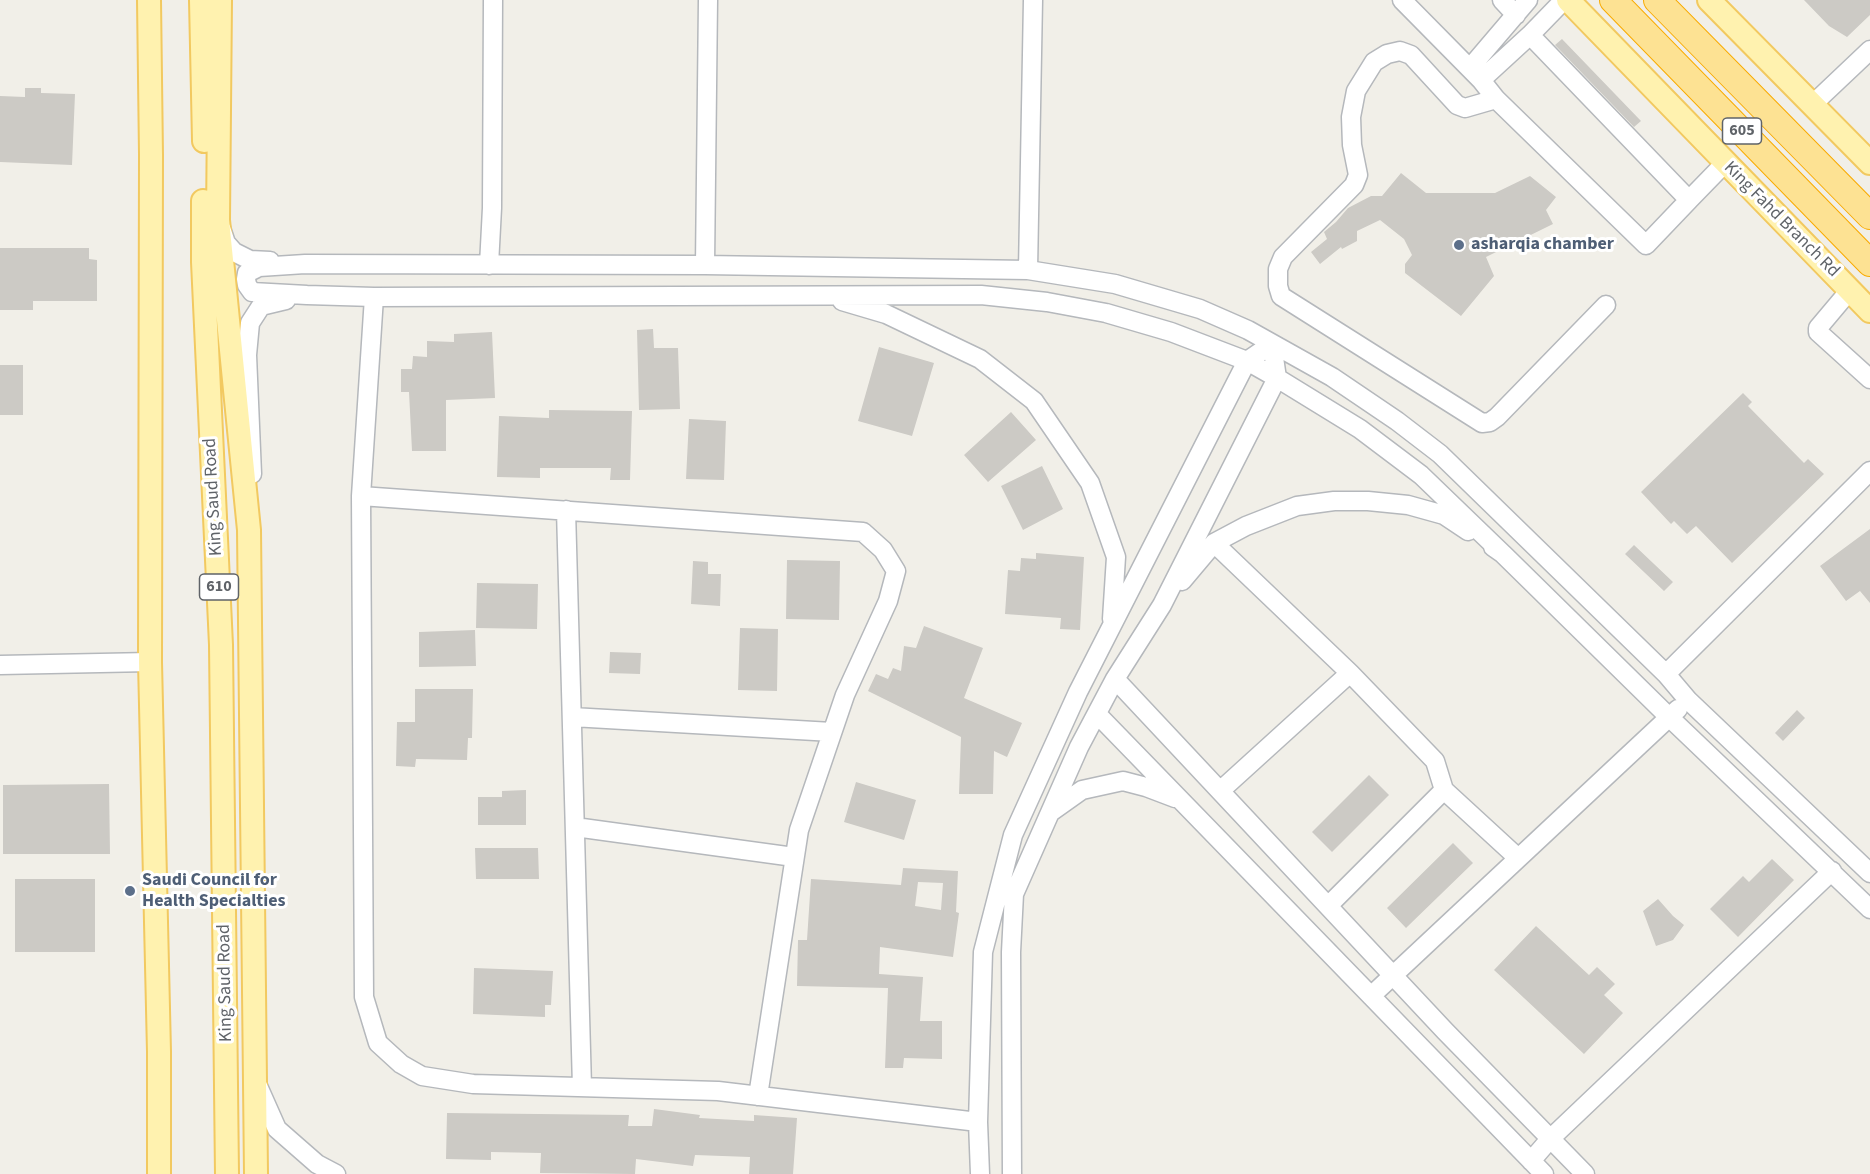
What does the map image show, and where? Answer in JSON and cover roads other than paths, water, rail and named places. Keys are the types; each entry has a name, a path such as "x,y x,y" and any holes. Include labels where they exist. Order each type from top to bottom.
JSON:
{"highway":[{"name":"605","path":"1613,0 1870,262"},
{"name":"605","path":"1657,0 1870,216"}],"main road":[{"path":"149,0 150,662 159,1052 159,1174"},
{"name":"King Saud Road","path":"201,0 203,262 222,645 227,1174"},
{"path":"209,0 211,69 219,81"},
{"path":"220,0 218,220 249,530 256,1174"},
{"name":"King Fahd Branch Rd","path":"1566,0 1870,311"},
{"path":"1708,0 1870,163"}],"street":[{"path":"489,265 492,208 493,0"},
{"path":"705,265 708,0"},
{"path":"1028,270 1033,0"},
{"path":"1402,0 1475,74 1496,99 1646,245 1725,164"},
{"path":"1475,74 1522,7 1502,0"},
{"path":"1475,74 1530,35 1566,0"},
{"path":"1530,35 1689,200"},
{"path":"1813,105 1870,50"},
{"path":"1496,99 1465,108 1457,105 1411,55 1400,51 1387,54 1374,62 1356,91 1351,117 1352,146 1358,175 1354,185 1283,257 1278,269 1278,286 1281,296 1482,423 1490,422 1497,417 1606,304"},
{"path":"218,220 226,243 234,252 250,260 305,264 705,265 1028,270 1115,284 1200,309 1248,330 1332,377 1397,421 1440,454 1666,674 1688,700 1870,873"},
{"path":"305,264 259,267 247,273 247,285 252,292 374,297 981,295 1047,302 1106,313 1172,332 1247,361 1360,429 1421,475 1870,909"},
{"path":"1850,290 1818,328 1818,332 1870,379"},
{"path":"249,530 253,460 247,355 250,323 261,306 307,295"},
{"path":"823,295 886,314 980,359 1034,401 1090,483 1116,557 1111,626"},
{"path":"374,297 361,496 364,997 378,1042 401,1064 422,1076 473,1084 718,1091 978,1122"},
{"path":"980,1174 978,1122 983,951 1013,835 1078,692 1247,361 1272,344"},
{"path":"1012,1174 1011,952 1014,894 1079,747 1115,679 1162,605 1277,378 1272,344"},
{"path":"1666,674 1870,471"},
{"path":"361,496 863,532 883,550 896,571 888,601 845,695 799,830 758,1096"},
{"path":"1162,605 1214,543 1246,526 1297,506 1334,501 1368,501 1408,506 1444,515 1503,554"},
{"path":"566,510 582,1087"},
{"path":"1214,543 1350,673 1435,761 1444,790 1518,858"},
{"path":"0,665 150,662"},
{"path":"1220,790 1350,673"},
{"path":"1115,679 1328,906 1585,1174"},
{"path":"1371,996 1688,700"},
{"path":"1097,714 1537,1168 1550,1139 1832,871"},
{"path":"572,717 832,732"},
{"path":"1049,813 1082,790 1123,782 1146,787 1181,801"},
{"path":"1328,906 1444,790"},
{"path":"575,827 794,857"},
{"path":"256,1082 277,1129 317,1164 336,1174"}],"place":[{"name":"asharqia chamber","path":"1459,245"},
{"name":"Saudi Council for Health Specialties","path":"130,891"}]}
